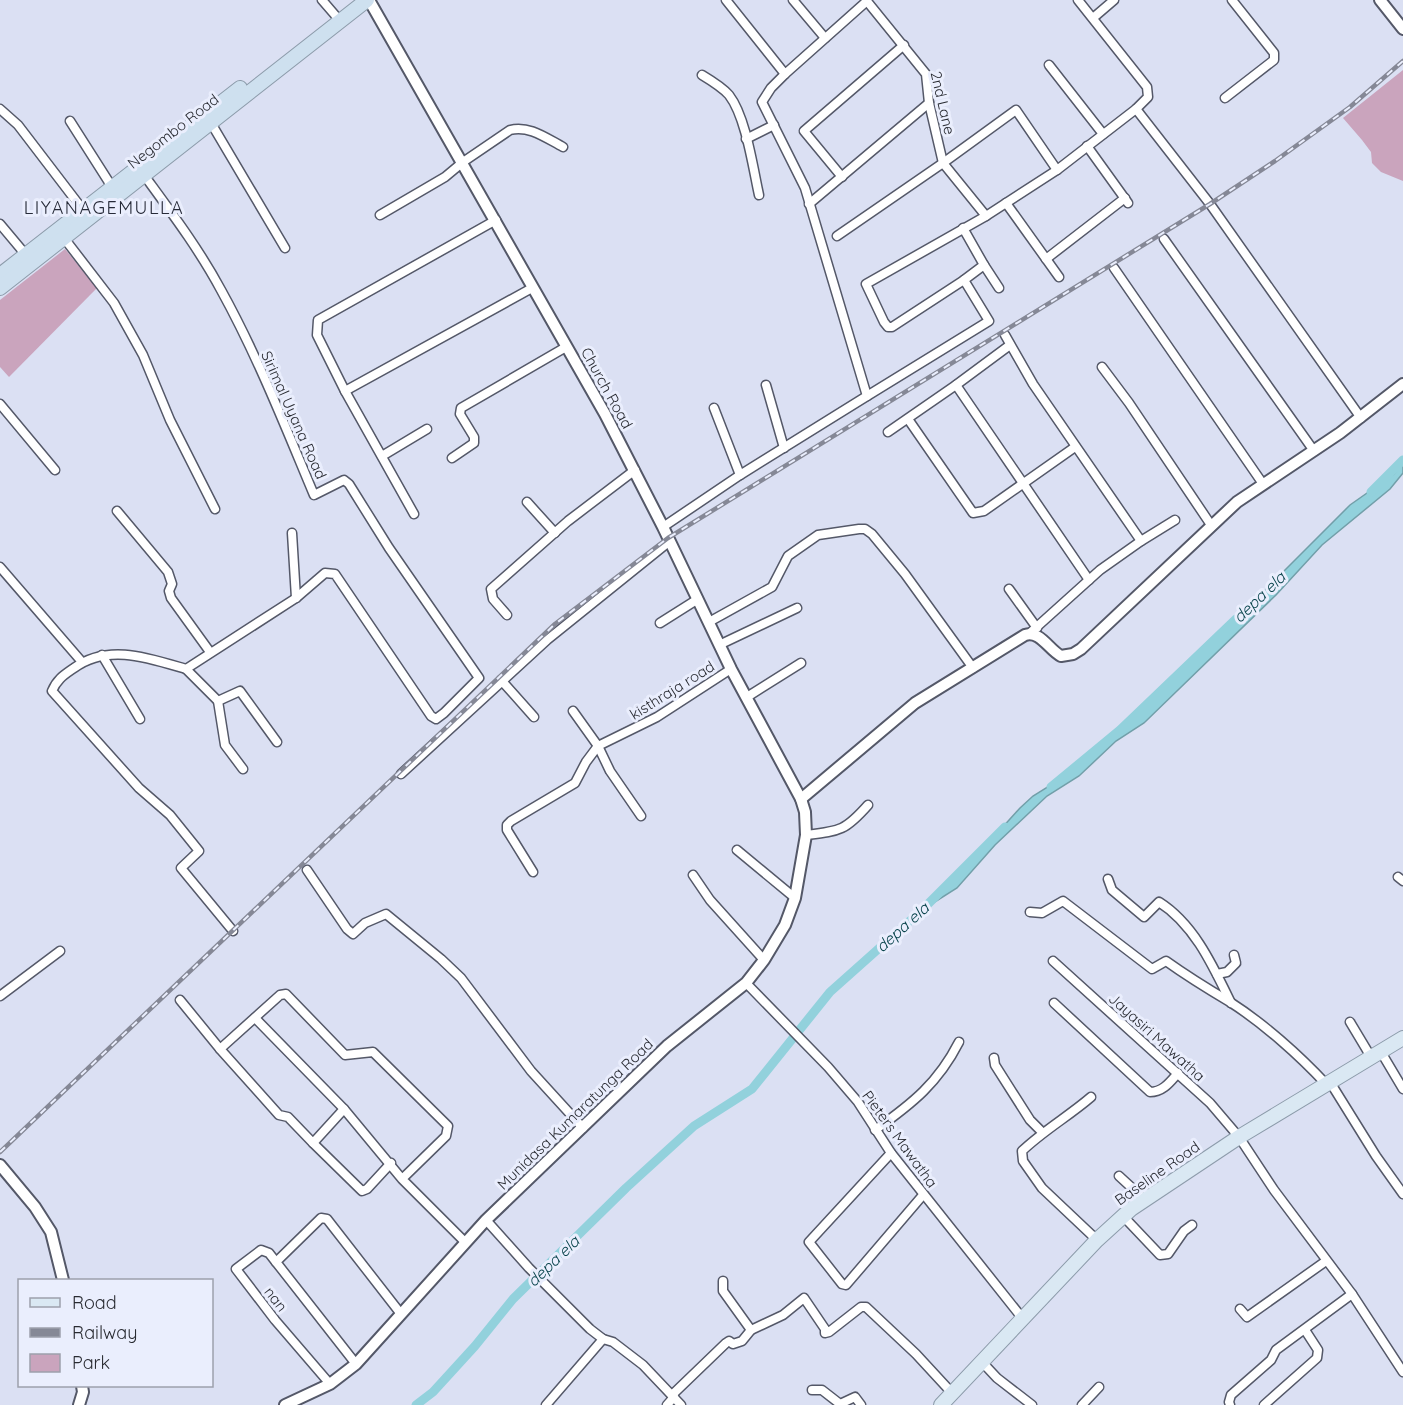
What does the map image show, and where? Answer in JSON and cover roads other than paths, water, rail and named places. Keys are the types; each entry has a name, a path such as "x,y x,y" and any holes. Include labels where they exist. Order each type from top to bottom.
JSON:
{"highway":[{"name":"Negombo Road","path":"0,276 354,0"},
{"name":"Negombo Road","path":"0,288 368,0"}],"main road":[{"name":"Baseline Road","path":"941,1405 1097,1240 1144,1199 1239,1137 1403,1038"}],"street":[{"path":"322,0 335,15"},
{"name":"Church Road","path":"368,0 496,220 635,470 731,669 801,799"},
{"path":"726,0 785,74"},
{"path":"793,0 825,38"},
{"path":"984,265 892,327 888,327 884,322 866,284 986,216 1057,170 1136,109 1148,97 1147,87 1078,0"},
{"path":"1093,18 1114,0"},
{"path":"1225,98 1274,60 1274,53 1232,0"},
{"path":"1380,0 1403,29"},
{"path":"867,1 785,74 771,88 762,102 805,188 867,396"},
{"name":"2nd Lane","path":"867,1 926,74 929,103 943,163 986,216"},
{"path":"842,177 804,131 904,45"},
{"path":"1049,65 1103,134"},
{"path":"702,75 724,90 734,103 746,139 759,195"},
{"path":"809,204 929,103"},
{"path":"0,109 18,125 83,210"},
{"path":"1136,109 1210,204 1361,418"},
{"path":"837,236 1016,110 1057,170"},
{"path":"69,121 112,188"},
{"path":"211,123 285,248"},
{"path":"746,139 774,125"},
{"path":"380,215 445,177 510,130 528,129 562,147"},
{"path":"1046,259 1126,201 1088,146"},
{"name":"Sirimal Uyana Road","path":"144,175 202,258 222,291 262,372 314,495 344,480 349,484 389,548 479,678 436,719 431,716 335,574 325,573 296,598"},
{"path":"1006,203 1059,277"},
{"path":"414,514 345,391 317,335 318,320 496,220"},
{"path":"0,224 26,255"},
{"path":"963,228 999,288"},
{"path":"64,238 114,303 143,355 170,420 214,509"},
{"path":"1164,239 1314,451"},
{"path":"1114,268 1263,484"},
{"path":"663,527 740,475 989,321 964,280"},
{"path":"345,391 532,288"},
{"path":"1005,335 1033,384 1141,541"},
{"path":"888,432 1010,345"},
{"path":"452,458 474,442 474,437 460,414 461,408 566,346"},
{"path":"1102,367 1211,525"},
{"path":"1009,589 1038,636 1061,656 1073,654 1237,502 1361,418 1403,384"},
{"path":"766,385 784,448"},
{"path":"956,385 1089,580"},
{"path":"0,404 56,470"},
{"path":"714,408 740,475"},
{"path":"908,419 973,513 984,511 1075,447"},
{"path":"382,456 428,429"},
{"path":"507,615 493,599 491,589 555,533 635,470"},
{"path":"527,502 555,533"},
{"path":"117,511 168,573 172,584 169,591 171,598 210,652"},
{"path":"801,799 915,703 1033,630 1089,580 1141,541 1175,520"},
{"path":"709,622 772,587 788,556 818,535 865,530 872,534 904,574 973,668"},
{"path":"186,669 296,598 292,533"},
{"path":"402,774 501,680 556,632 670,541"},
{"path":"0,567 82,662"},
{"path":"660,623 698,599"},
{"path":"719,645 797,608"},
{"path":"232,931 181,868 199,851 170,815 139,788 52,691 57,680 82,662 110,653 147,658 186,669 218,701 225,745 243,769"},
{"path":"102,655 140,718"},
{"path":"747,697 801,663"},
{"name":"kisthraja road","path":"598,746 657,717 731,669"},
{"path":"501,680 534,717"},
{"path":"218,701 240,691 277,742"},
{"path":"573,711 598,746 610,771 641,816"},
{"path":"533,872 507,830 507,825 575,783 598,746"},
{"name":"Munidasa Kumaratunga Road","path":"285,1405 330,1384 356,1364 486,1220 667,1046 746,983 764,960 785,925 795,898 806,835 805,812 801,799"},
{"path":"806,835 840,830 854,820 868,805"},
{"path":"738,850 795,898"},
{"path":"306,870 346,929 353,934 365,924 386,914 441,958 461,978 531,1071 584,1128"},
{"path":"693,875 710,900 764,960"},
{"path":"1108,879 1112,890 1143,917 1159,902 1171,909 1185,923 1217,974 1231,1003"},
{"path":"1030,912 1042,913 1063,901 1152,969 1166,962 1199,985 1231,1003 1301,1057 1328,1083 1403,1194"},
{"path":"0,996 60,951"},
{"path":"1217,974 1227,972 1236,963 1234,955"},
{"name":"Jayasiri Mawatha","path":"1053,962 1210,1103 1239,1137 1274,1190 1352,1294 1403,1372"},
{"name":"Pieters Mawatha","path":"746,983 828,1067 858,1102 891,1153 1023,1319"},
{"path":"220,1049 280,995 286,994 345,1055 373,1052 448,1126 446,1136 402,1179"},
{"path":"180,1000 279,1115 288,1117 362,1191 367,1189 391,1163"},
{"path":"1054,1003 1150,1092 1162,1089 1178,1073"},
{"path":"255,1018 344,1109 402,1179 465,1242"},
{"path":"1350,1022 1403,1089"},
{"path":"875,1130 923,1093 947,1065 959,1042"},
{"path":"994,1058 995,1065 1030,1120 1042,1132"},
{"path":"1091,1097 1075,1111 1042,1132 1022,1150 1023,1161 1042,1188 1097,1240"},
{"path":"313,1143 344,1109"},
{"path":"891,1153 809,1242 842,1284 846,1285 923,1195"},
{"path":"0,1165 35,1207 51,1232 63,1279"},
{"path":"1119,1176 1144,1199"},
{"path":"1123,1216 1160,1255 1168,1254 1184,1231 1192,1225"},
{"path":"356,1364 276,1262 321,1218 327,1219 401,1314"},
{"path":"486,1220 529,1268 590,1329 603,1339 613,1342 643,1365 681,1405"},
{"name":"nan","path":"276,1262 269,1253 261,1250 236,1269 275,1320 330,1384"},
{"path":"1240,1309 1247,1317 1326,1261"},
{"path":"723,1281 723,1291 751,1330"},
{"path":"1230,1405 1231,1395 1271,1360 1276,1350 1352,1294"},
{"path":"667,1405 673,1396 726,1343 729,1341 733,1344 742,1341 751,1330 783,1315 804,1298 825,1329 825,1334 861,1307 866,1307 916,1354 952,1393"},
{"path":"1264,1405 1317,1358 1318,1350 1305,1330"},
{"path":"546,1405 603,1339"},
{"path":"982,1362 996,1378 1032,1405"},
{"path":"79,1405 82,1387"},
{"path":"1082,1405 1099,1387"},
{"path":"812,1390 822,1390 840,1404 855,1397 861,1405"}],"water":[{"path":"1403,462 1403,473 1390,489 1322,545 1276,595 1144,723 1116,741 1079,776 1047,796 995,845 957,888 922,910 953,882 1020,808 1033,796 1075,770 1120,730 1214,641 1350,505 1394,474"}],"waterway":[{"name":"depa ela","path":"1371,492 1403,460"},
{"name":"depa ela","path":"1051,787 1120,730 1236,619"},
{"name":"depa ela","path":"416,1405 433,1392 475,1346 513,1299 626,1188 694,1126 752,1089 830,992 922,910 1005,827"}],"railway":[{"path":"0,1152 555,624 668,538 1210,204 1275,161 1350,107 1403,61"}],"district":[{"name":"LIYANAGEMULLA","path":"104,207"}]}
